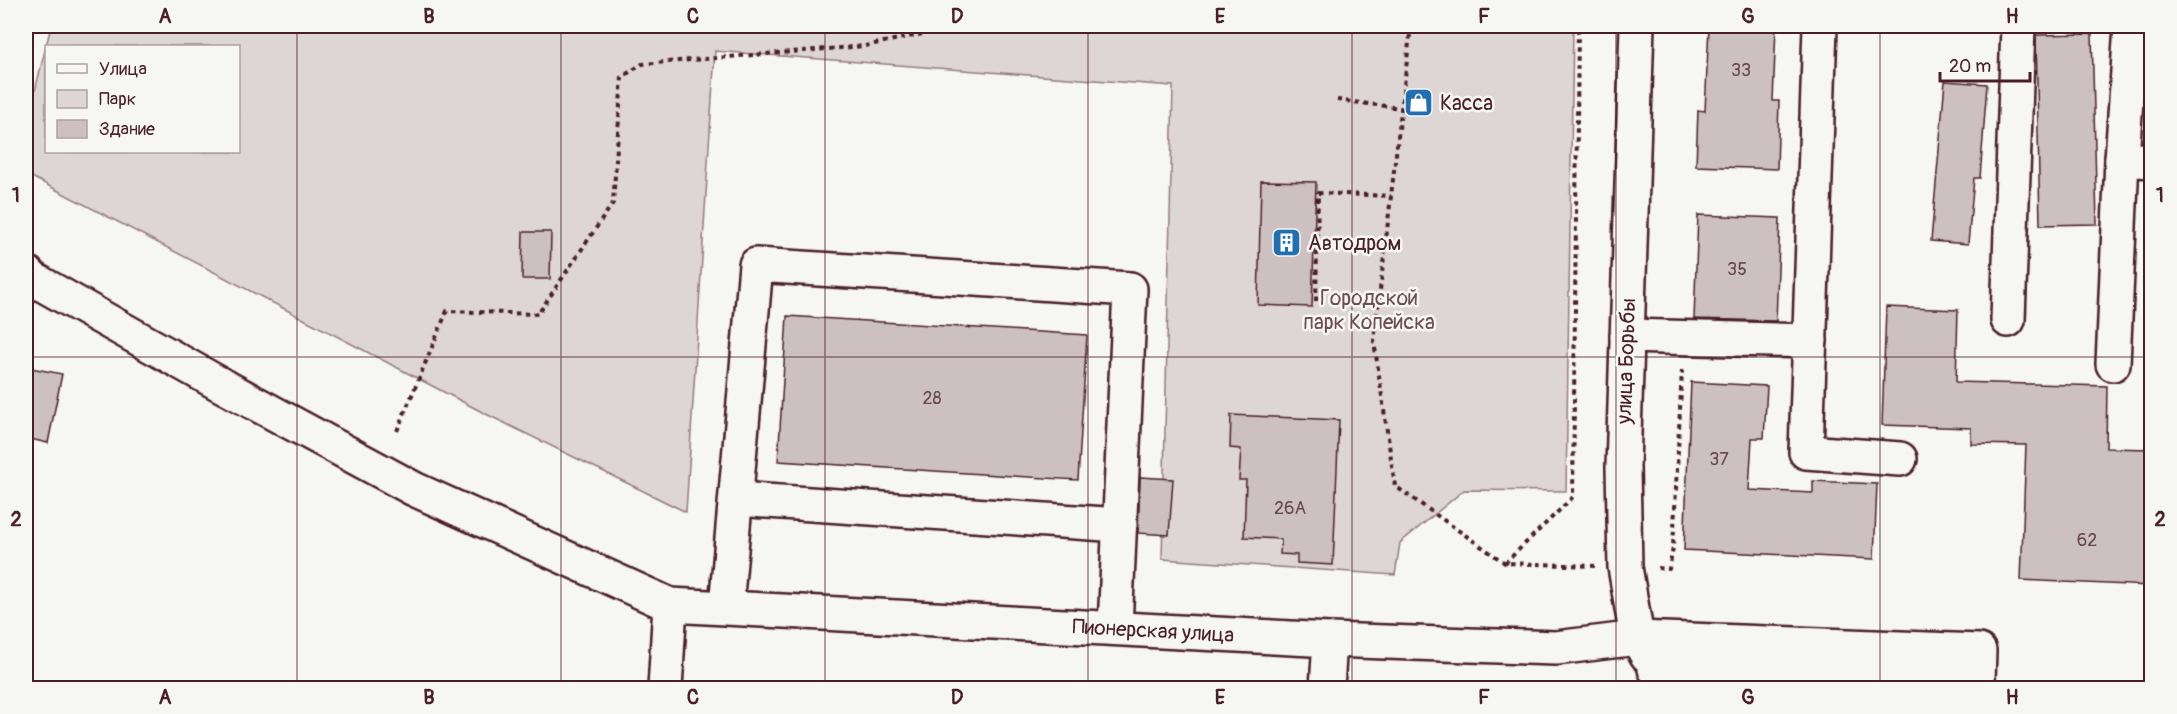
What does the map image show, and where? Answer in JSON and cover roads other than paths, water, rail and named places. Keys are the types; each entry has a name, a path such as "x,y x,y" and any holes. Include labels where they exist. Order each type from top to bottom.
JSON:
{"street":[{"name":"улица Борьбы","path":"1637,26 1623,467 1625,567 1637,638 1660,679"},
{"path":"1820,26 1806,452 1900,459"},
{"path":"2008,320 2018,26"},
{"path":"2114,364 2137,160 2131,26"},
{"path":"726,608 756,265 1130,289 1115,628"},
{"path":"27,278 414,489 670,604 665,688"},
{"path":"1627,336 1810,341"},
{"path":"736,499 1120,525"},
{"name":"Пионерская улица","path":"670,604 1330,640 1556,648 1637,638 1979,651 1978,680 1660,679"},
{"path":"1327,688 1330,640"}],"place":[{"name":"Касса","path":"1419,103"},
{"name":"Автодром","path":"1287,243"}],"park label":[{"name":"Городской парк Копейска","path":"1369,310"}]}
